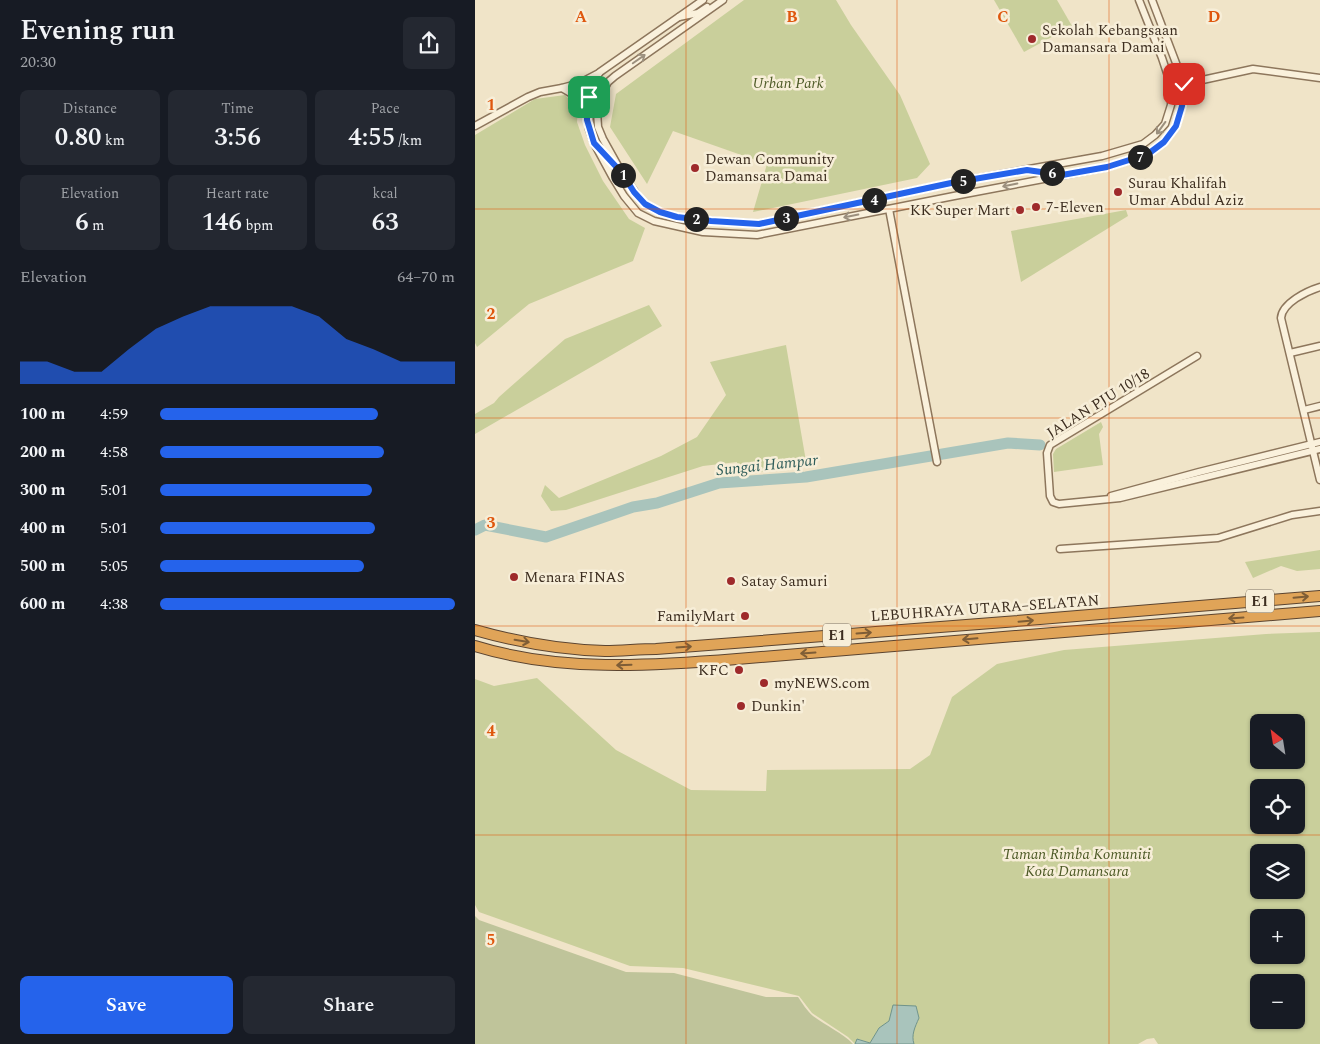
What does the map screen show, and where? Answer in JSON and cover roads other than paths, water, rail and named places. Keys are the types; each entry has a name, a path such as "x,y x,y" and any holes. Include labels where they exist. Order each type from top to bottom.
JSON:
{"highway":[{"name":"LEBUHRAYA UTARA–SELATAN","path":"475,630 501,638 559,647 605,650 656,649 1320,596"},
{"name":"LEBUHRAYA UTARA–SELATAN","path":"475,646 499,653 557,661 613,666 669,664 1320,611"}],"street":[{"path":"475,126 528,97 540,92 580,83 601,72 703,0"},
{"path":"678,17 698,13 719,0"},
{"path":"723,0 608,82 599,99 597,111 598,126 622,173 634,192 645,204 660,212 677,217 759,224 951,183 1103,156 1143,144 1165,124 1171,104 1172,88 1139,0"},
{"path":"601,72 591,88 587,110 589,129 594,143 613,178 638,213 654,221 709,233 757,235 1107,167 1148,154 1164,142 1176,126 1182,106 1184,84 1152,0"},
{"path":"1184,84 1253,68 1320,78"},
{"path":"561,88 579,99 587,110"},
{"path":"594,143 622,173"},
{"path":"1027,170 1062,175"},
{"path":"813,224 841,207"},
{"path":"889,209 937,462"},
{"path":"1320,287 1307,292 1285,307 1281,318 1315,448 1320,480"},
{"path":"1290,353 1320,346"},
{"name":"JALAN PJU 10/18","path":"1197,356 1050,446 1047,454 1050,496 1053,502 1059,504 1101,500 1118,493 1145,486 1315,448 1320,442"},
{"path":"1304,410 1320,406"},
{"path":"1060,549 1218,538 1292,515 1320,511"}],"water":[{"path":"893,1005 916,1006 919,1018 913,1034 914,1044 855,1044 857,1039 870,1043 879,1028 889,1021"}],"waterway":[{"name":"Sungai Hampar","path":"475,530 485,525 546,537 633,507 657,503 719,483 806,477 1008,443 1040,445"}],"place":[{"name":"Sekolah Kebangsaan Damansara Damai","path":"1032,39"},
{"name":"Dewan Community Damansara Damai","path":"695,168"},
{"name":"Surau Khalifah Umar Abdul Aziz","path":"1118,192"},
{"name":"7-Eleven","path":"1036,207"},
{"name":"KK Super Mart","path":"1020,210"},
{"name":"Menara FINAS","path":"514,577"},
{"name":"Satay Samuri","path":"731,581"},
{"name":"FamilyMart","path":"745,616"},
{"name":"KFC","path":"739,670"},
{"name":"myNEWS.com","path":"764,683"},
{"name":"Dunkin'","path":"741,706"}],"park label":[{"name":"Urban Park","path":"788,83"},
{"name":"Taman Rimba Komuniti Kota Damansara","path":"1077,862"}]}
